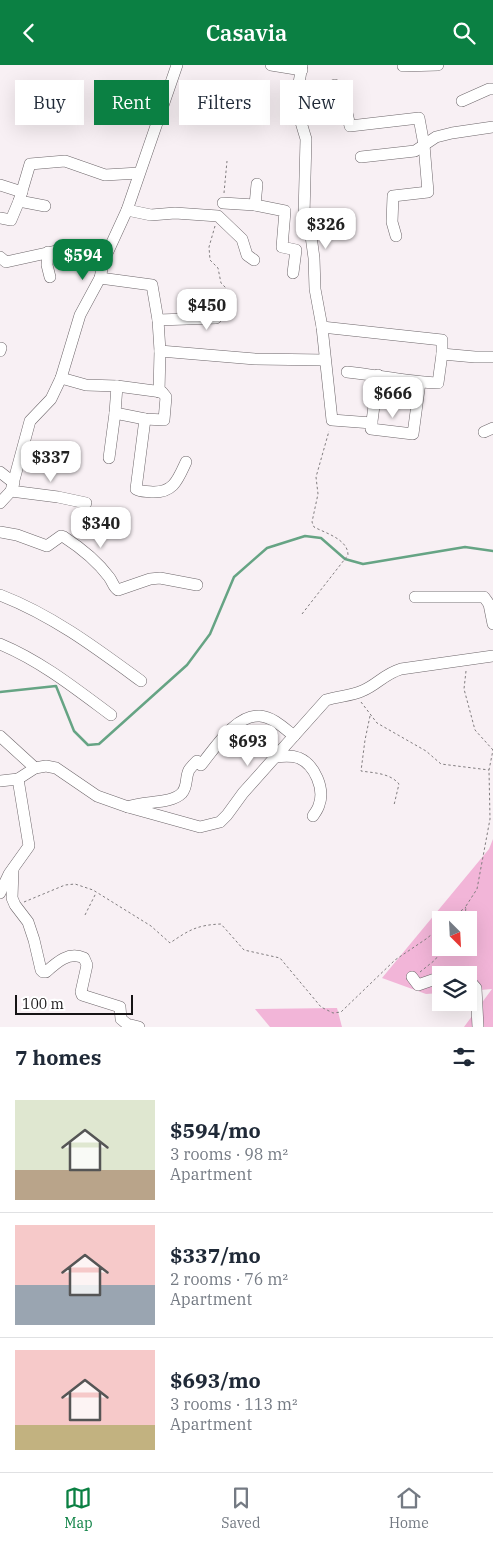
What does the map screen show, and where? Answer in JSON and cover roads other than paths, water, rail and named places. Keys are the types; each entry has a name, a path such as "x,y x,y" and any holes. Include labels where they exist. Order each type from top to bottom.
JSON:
{"street":[{"path":"0,503 13,487 30,421 51,399 61,378 80,315 100,278 104,260 128,210 177,65"},
{"path":"271,65 302,68 298,89 300,119 306,139 304,215 311,236 315,289 322,327 332,420 372,423"},
{"path":"403,66 438,65"},
{"path":"462,101 493,89"},
{"path":"350,125 419,118 424,145 428,191 393,196 392,222 396,236"},
{"path":"360,157 415,151 436,137 493,127"},
{"path":"0,218 10,220 21,196 30,164 65,161 106,175 139,173"},
{"path":"254,205 257,184"},
{"path":"0,185 45,206"},
{"path":"223,203 254,205 285,211 282,247 296,250 294,273"},
{"path":"128,210 151,215 175,213 218,216 242,239 247,255 254,260"},
{"path":"0,257 6,262 65,249 78,251 104,260"},
{"path":"48,252 47,265 50,277"},
{"path":"100,278 152,285 158,320 160,351 159,392"},
{"path":"158,320 216,320 214,300"},
{"path":"322,327 442,339 438,383 347,372"},
{"path":"160,351 255,359 325,360"},
{"path":"442,354 493,357"},
{"path":"378,375 371,429 413,434 420,382"},
{"path":"61,378 86,385 117,386 159,392 166,397 164,420 145,419 115,413"},
{"path":"109,458 117,386"},
{"path":"145,419 136,489 154,492 166,490 178,479 186,462"},
{"path":"0,472 13,487 86,503"},
{"path":"0,532 17,535 47,546 61,536 64,537 87,553 110,578 115,589 118,590 150,579 160,578 197,585"},
{"path":"0,595 16,601 62,625 140,681"},
{"path":"415,597 484,597 489,604 493,625"},
{"path":"0,645 40,665 111,715"},
{"path":"0,781 18,779 35,769 46,766 56,768 97,795 128,807 200,827 211,825 220,822 227,815 243,793 326,701 337,696 367,689 390,672 401,669 493,656"},
{"path":"128,807 136,803 164,801 182,793 186,786 188,771 199,763 233,727 248,717 260,716 274,721 294,736"},
{"path":"0,736 35,769"},
{"path":"275,757 289,756 300,759 317,777 320,797 319,806 313,816"},
{"path":"0,893 13,869 29,846 18,779"},
{"path":"13,869 12,898 28,922 41,970 43,972 63,958 78,955 84,958 87,961 87,965 82,995 120,1007 121,1019 128,1024 139,1027"},
{"path":"412,977 418,985 432,980"},
{"path":"477,1008 478,1027"}],"waterway":[{"path":"0,692 56,686 74,731 88,745 99,744 187,665 210,634 234,577 267,548 305,536 321,538 345,559 363,564 465,547 493,551"}]}
